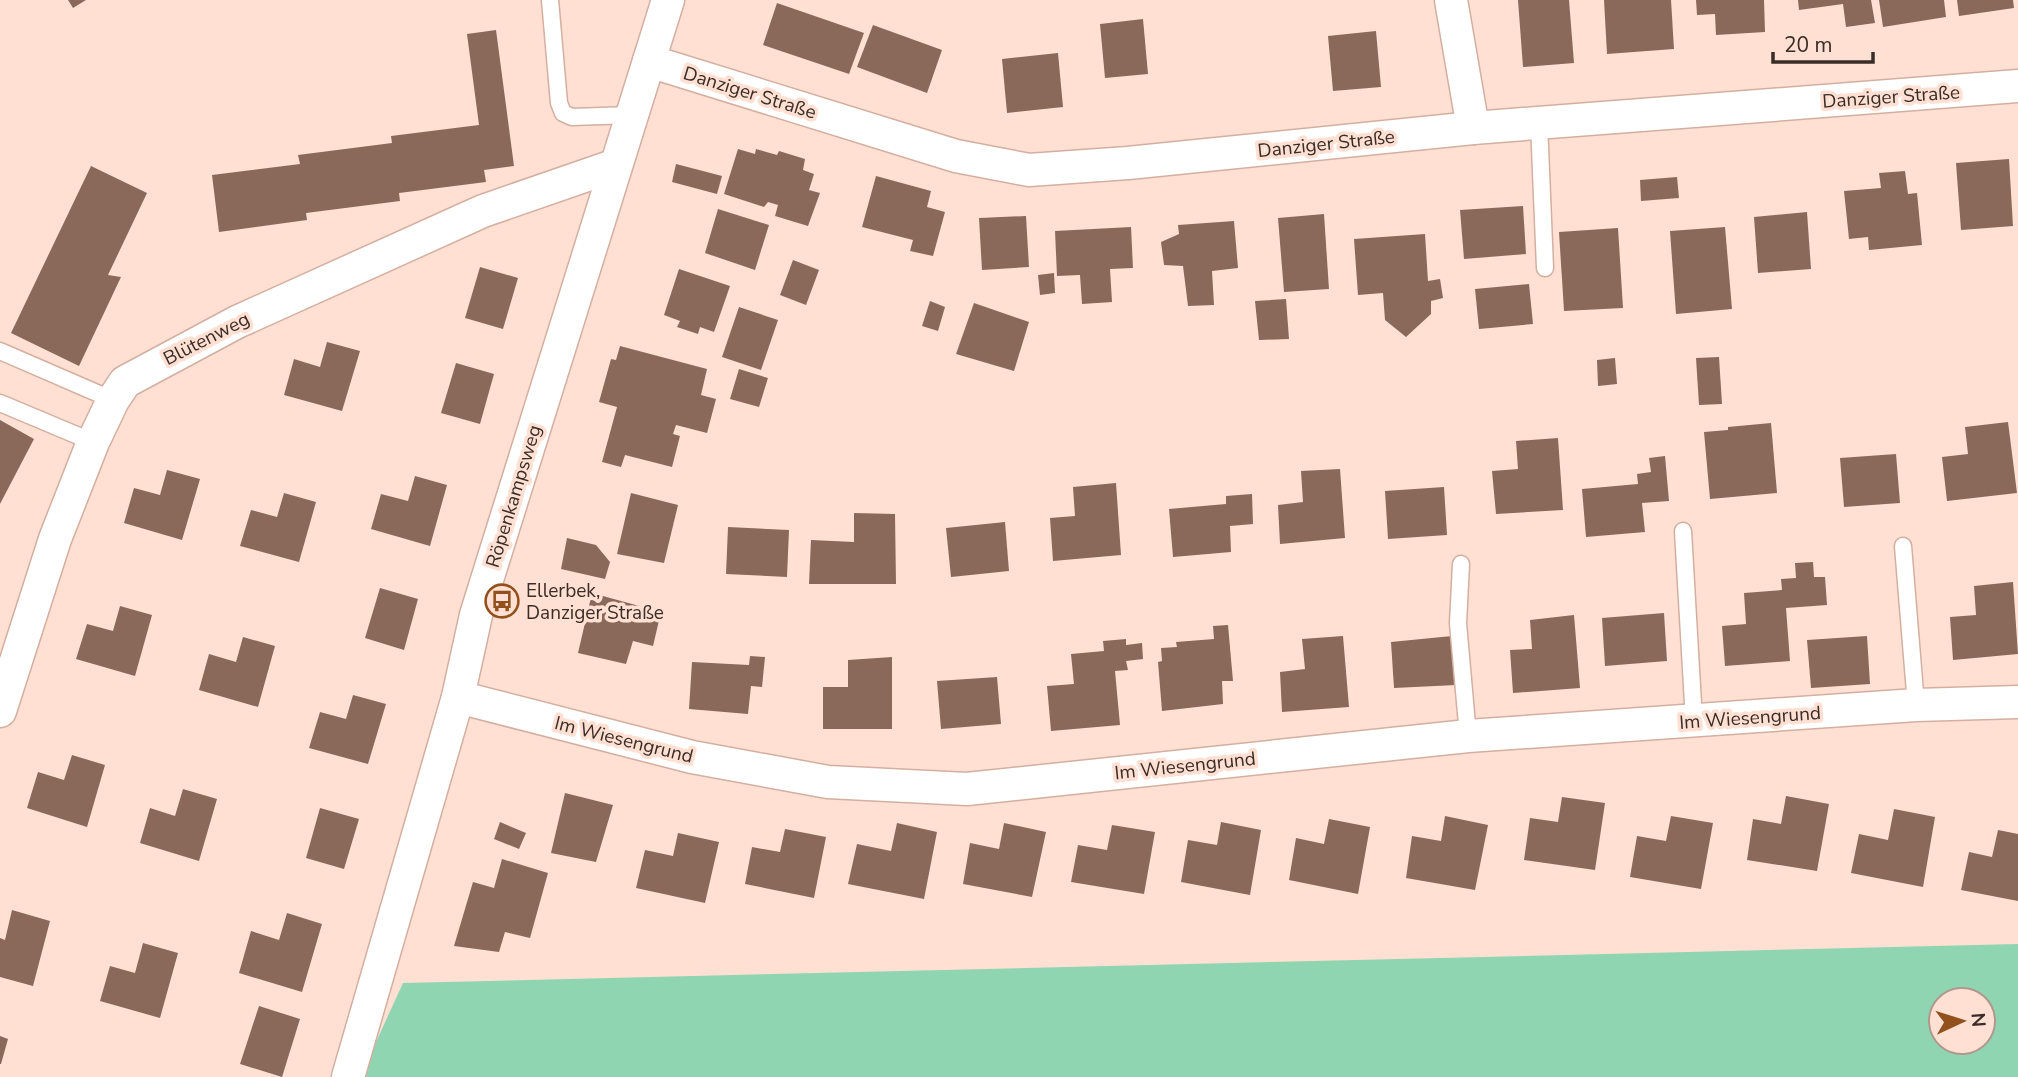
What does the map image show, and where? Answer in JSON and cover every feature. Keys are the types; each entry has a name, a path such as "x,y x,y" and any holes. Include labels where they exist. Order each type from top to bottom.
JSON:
{"street":[{"name":"Röpenkampsweg","path":"348,1077 458,696 476,615 668,0"},
{"path":"1451,0 1473,128"},
{"name":"Danziger Straße","path":"649,61 956,156 1029,170 1128,163 1473,128 2018,86"},
{"name":"Blütenweg","path":"0,711 55,538 93,442 113,400 125,382 237,322 484,211 616,165"},
{"name":"Im Wiesengrund","path":"458,696 692,758 828,782 967,789 1468,736 1918,705 2018,702"},
{"name":"Im Wiesengrund","path":"1918,705 2018,723"}],"lane":[{"path":"550,0 559,103 563,113 572,117 632,115"},
{"path":"1539,123 1545,268"},
{"path":"0,351 113,400"},
{"path":"0,403 93,442"},
{"path":"1683,531 1694,721"},
{"path":"1903,546 1918,705"},
{"path":"1461,564 1458,623 1468,736"}],"green space":[{"path":"2018,944 2018,1077 360,1077 403,983"}],"building":[{"path":"68,0 86,0 73,8"},
{"path":"1518,0 1569,0 1574,63 1523,67"},
{"path":"1604,0 1671,0 1674,49 1607,54"},
{"path":"1696,0 1764,0 1765,32 1716,35 1715,14 1697,15"},
{"path":"1798,0 1871,0 1875,23 1846,27 1843,4 1799,10"},
{"path":"1879,0 1944,0 1946,17 1883,27"},
{"path":"1957,0 2013,0 2014,8 1959,16"},
{"path":"777,3 864,33 849,74 763,45"},
{"path":"1143,19 1148,74 1105,78 1100,24"},
{"path":"873,25 942,50 927,93 857,67"},
{"path":"496,30 514,166 484,170 486,182 399,193 400,201 306,213 307,220 219,232 212,175 300,164 298,155 392,143 391,136 479,125 467,34"},
{"path":"1376,31 1381,87 1333,91 1328,36"},
{"path":"1058,53 1063,107 1007,113 1002,59"},
{"path":"738,149 755,154 756,149 777,155 779,151 805,159 803,170 814,174 809,190 820,193 808,226 775,216 778,205 768,202 764,207 724,194"},
{"path":"2009,159 2013,226 1961,230 1956,163"},
{"path":"676,164 722,176 717,194 672,182"},
{"path":"91,166 147,193 108,275 121,277 79,366 11,333"},
{"path":"1905,171 1908,194 1917,193 1922,245 1869,250 1868,237 1849,239 1844,191 1881,188 1879,173"},
{"path":"876,176 931,191 927,207 945,212 933,256 910,251 913,240 862,227"},
{"path":"1677,177 1679,198 1641,201 1640,180"},
{"path":"1523,206 1526,254 1464,259 1460,210"},
{"path":"718,209 769,225 755,270 705,253"},
{"path":"1807,212 1811,269 1758,273 1754,217"},
{"path":"1324,214 1329,289 1284,292 1278,218"},
{"path":"1026,216 1029,267 982,270 979,218"},
{"path":"1234,221 1238,268 1212,271 1214,305 1188,306 1183,266 1164,265 1161,242 1179,234 1178,225"},
{"path":"1131,227 1133,268 1110,269 1112,302 1082,304 1080,275 1057,276 1055,231"},
{"path":"1725,227 1732,309 1676,314 1670,231"},
{"path":"1618,228 1623,308 1564,311 1559,232"},
{"path":"1425,234 1428,281 1440,279 1443,298 1431,301 1431,314 1406,337 1385,320 1383,293 1358,295 1354,239"},
{"path":"793,260 819,270 806,305 780,295"},
{"path":"480,267 518,278 503,329 465,318"},
{"path":"679,269 730,286 714,332 700,327 698,334 677,327 680,321 664,315"},
{"path":"1054,273 1055,293 1040,295 1038,275"},
{"path":"1529,284 1533,324 1479,329 1475,289"},
{"path":"1286,299 1289,339 1259,340 1255,301"},
{"path":"930,301 945,307 938,331 922,326"},
{"path":"974,303 1029,322 1014,371 956,354"},
{"path":"739,307 778,320 761,370 722,357"},
{"path":"327,342 360,351 342,411 284,395 294,359 320,367"},
{"path":"620,346 707,369 701,395 716,399 707,433 676,425 673,434 680,436 672,467 625,455 621,467 602,462 617,407 599,402 611,359 616,360"},
{"path":"1719,357 1722,404 1699,405 1696,358"},
{"path":"1615,358 1617,384 1598,386 1597,360"},
{"path":"456,363 494,374 480,424 441,413"},
{"path":"739,369 768,378 759,407 730,399"},
{"path":"0,420 34,439 0,504"},
{"path":"2008,422 2017,493 1947,501 1942,457 1968,454 1965,427"},
{"path":"1771,423 1777,493 1710,499 1704,432"},
{"path":"1558,438 1563,510 1496,514 1492,471 1518,469 1516,441"},
{"path":"1896,454 1900,503 1844,507 1840,458"},
{"path":"1665,456 1669,501 1642,503 1645,532 1586,537 1582,489 1638,484 1637,474 1651,472 1649,458"},
{"path":"1340,469 1345,538 1280,544 1278,505 1303,502 1301,471"},
{"path":"167,470 200,479 182,540 124,523 134,488 160,495"},
{"path":"415,476 447,485 430,546 371,529 381,494 408,501"},
{"path":"1116,483 1121,555 1053,561 1050,518 1075,516 1073,487"},
{"path":"1444,487 1447,535 1388,539 1385,491"},
{"path":"284,493 316,502 299,562 240,546 251,510 277,517"},
{"path":"631,493 678,505 664,563 617,554"},
{"path":"1252,494 1253,524 1230,526 1231,552 1173,557 1169,509 1226,504 1226,496"},
{"path":"854,513 895,514 896,584 809,584 811,540 854,542"},
{"path":"1005,522 1009,571 951,577 946,528"},
{"path":"728,527 789,530 787,577 726,574"},
{"path":"567,538 596,545 610,562 605,579 561,569"},
{"path":"1813,562 1814,577 1825,577 1827,605 1786,608 1790,661 1725,666 1722,626 1746,624 1744,593 1782,590 1781,579 1796,578 1795,563"},
{"path":"2013,582 2018,654 1953,660 1950,617 1976,615 1974,586"},
{"path":"380,588 418,599 404,650 365,638"},
{"path":"592,593 661,612 653,646 633,641 626,664 578,653"},
{"path":"120,606 152,615 135,676 76,659 87,624 113,631"},
{"path":"1664,613 1667,661 1605,666 1602,618"},
{"path":"1574,615 1580,688 1513,693 1510,650 1532,649 1530,620"},
{"path":"1228,625 1233,681 1222,681 1223,704 1162,711 1158,662 1162,661 1161,648 1177,647 1176,642 1214,639 1213,626"},
{"path":"1343,636 1349,707 1282,712 1280,672 1305,669 1302,639"},
{"path":"1452,636 1456,685 1394,688 1391,642"},
{"path":"1867,636 1870,684 1811,688 1807,640"},
{"path":"243,637 275,646 258,707 199,690 209,654 236,662"},
{"path":"1126,639 1126,645 1142,643 1143,659 1126,661 1128,670 1115,671 1120,725 1051,731 1047,686 1074,684 1071,654 1104,651 1103,641"},
{"path":"750,656 765,657 762,687 751,686 748,714 689,709 692,662 749,665"},
{"path":"892,657 892,729 823,729 823,687 848,687 848,660"},
{"path":"997,677 1001,724 941,729 937,681"},
{"path":"353,695 386,704 368,764 309,748 320,712 346,719"},
{"path":"72,755 105,765 87,827 27,808 38,772 64,780"},
{"path":"183,789 217,799 199,861 140,843 150,808 175,816"},
{"path":"565,793 613,805 596,862 551,853"},
{"path":"1786,796 1829,804 1817,871 1747,860 1753,819 1781,824"},
{"path":"1562,797 1605,803 1595,870 1524,860 1530,818 1558,822"},
{"path":"320,808 359,819 344,869 306,858"},
{"path":"1894,809 1935,817 1923,887 1851,873 1859,834 1888,840"},
{"path":"1445,816 1488,825 1475,890 1406,878 1412,836 1441,841"},
{"path":"1671,816 1713,823 1701,889 1630,877 1637,836 1666,841"},
{"path":"1329,819 1370,827 1358,894 1289,880 1296,838 1324,844"},
{"path":"500,822 526,833 519,849 494,839"},
{"path":"1221,822 1261,830 1250,895 1181,882 1188,840 1217,845"},
{"path":"897,823 937,832 924,899 848,884 857,844 891,851"},
{"path":"1004,823 1046,832 1032,897 963,884 970,843 999,849"},
{"path":"1112,825 1155,832 1144,894 1071,882 1078,845 1107,850"},
{"path":"785,829 826,837 814,898 745,884 752,847 780,852"},
{"path":"1998,830 2018,834 2018,901 1961,890 1969,852 1992,857"},
{"path":"678,833 719,842 705,903 636,888 645,850 673,856"},
{"path":"502,859 548,873 530,938 505,932 499,952 454,946 473,882 494,888"},
{"path":"12,910 50,921 33,986 0,977 0,938 5,940"},
{"path":"287,913 322,924 302,992 239,973 251,931 279,940"},
{"path":"143,943 178,953 160,1018 100,1001 110,966 135,973"},
{"path":"259,1006 300,1019 282,1077 240,1064"},
{"path":"0,1036 8,1039 1,1064 0,1064"}],"place":[{"name":"Ellerbek, Danziger Straße","path":"502,601"}]}
